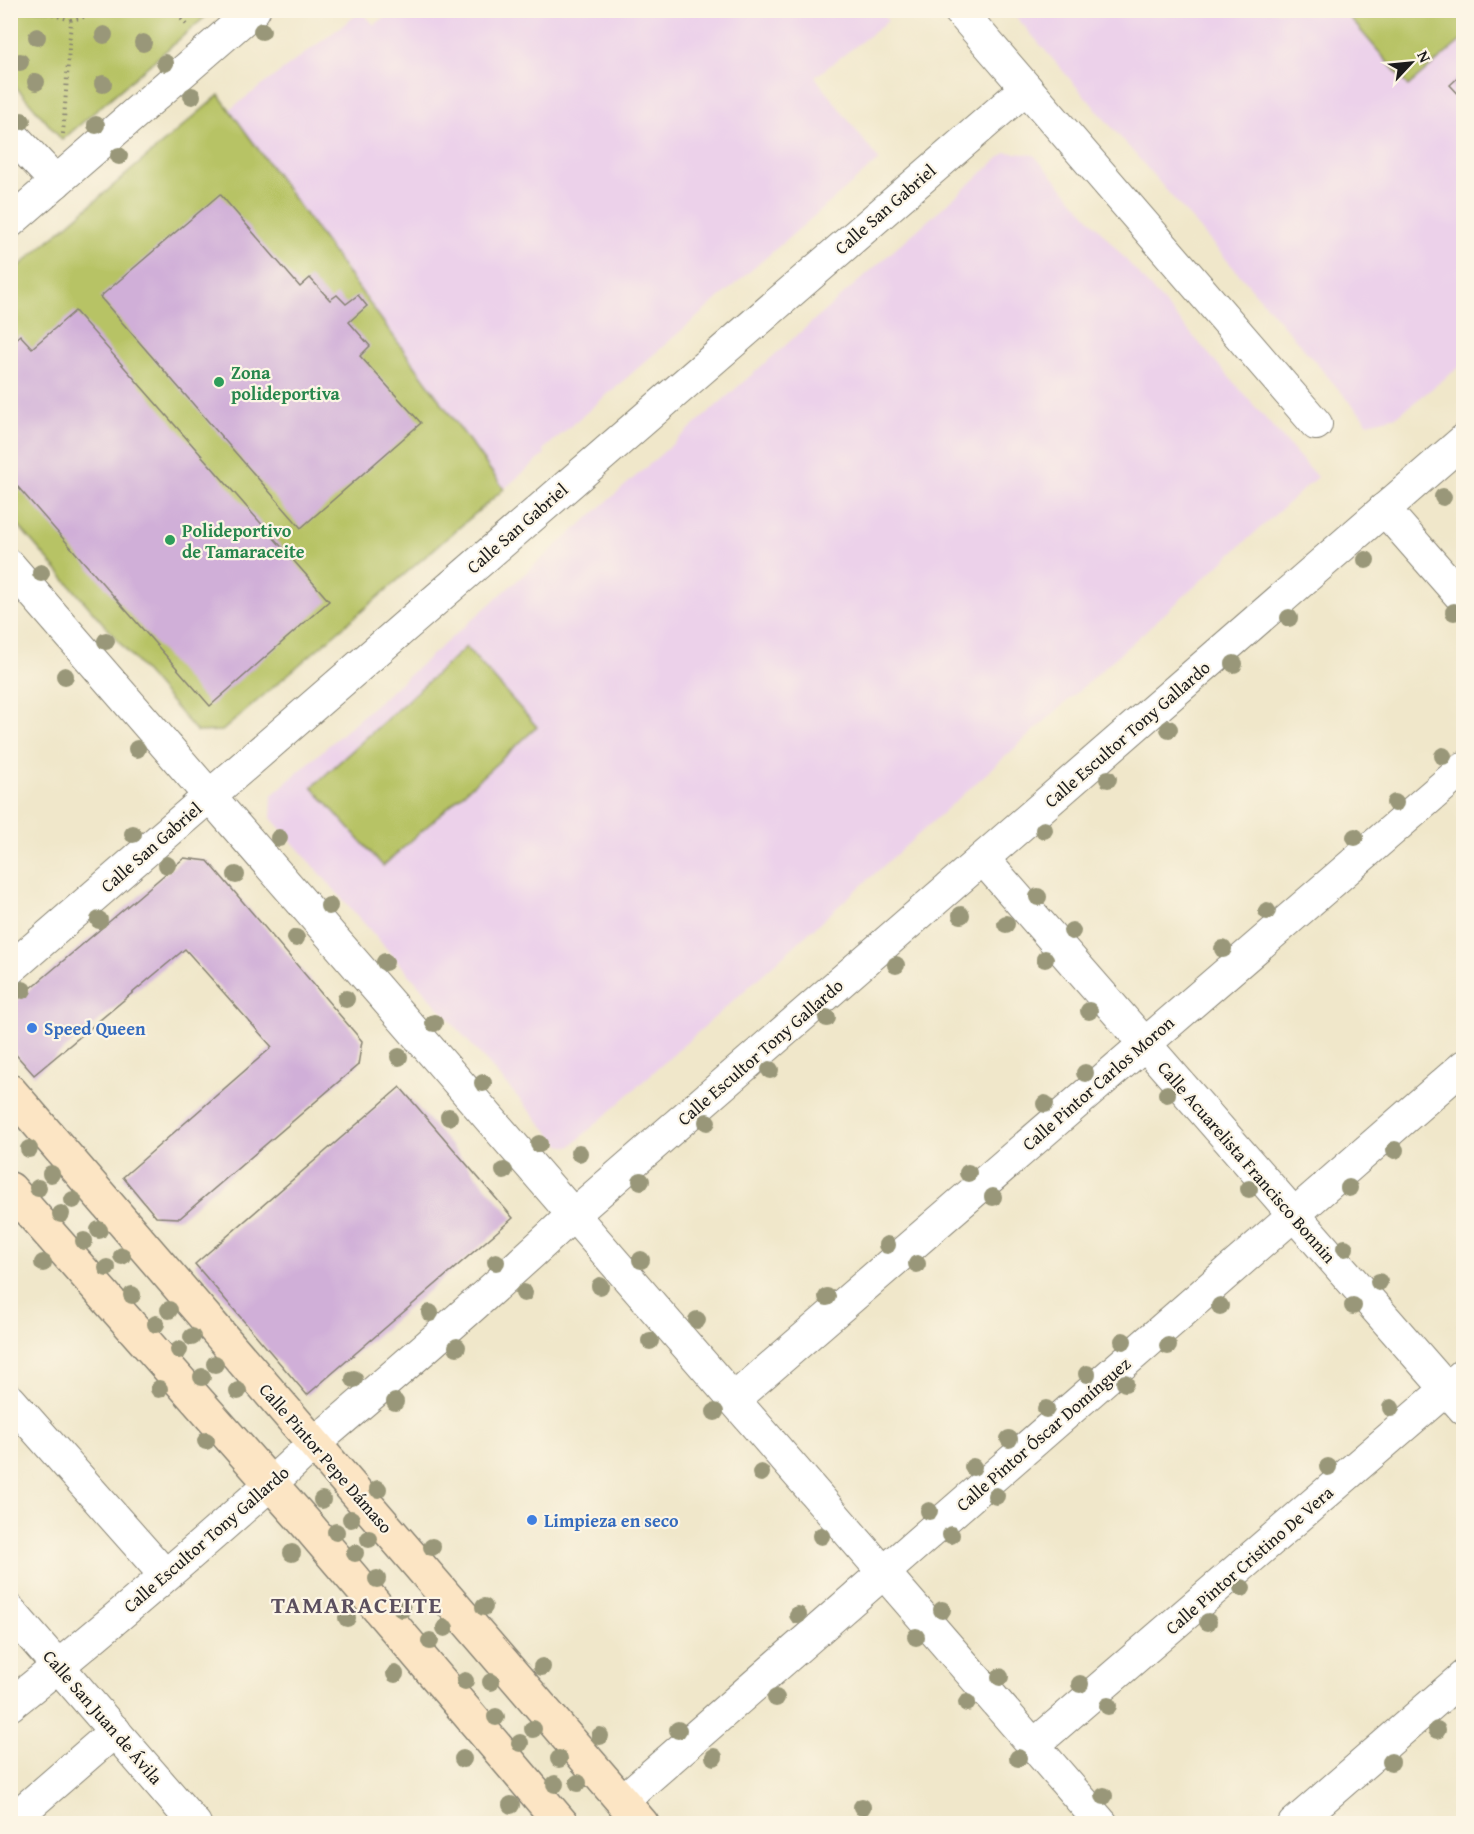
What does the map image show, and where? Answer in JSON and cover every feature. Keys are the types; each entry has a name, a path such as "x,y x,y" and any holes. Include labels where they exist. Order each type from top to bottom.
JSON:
{"street":[{"path":"10,222 254,10"},
{"path":"959,10 1316,424"},
{"name":"Calle San Gabriel","path":"10,969 750,325 1016,76"},
{"path":"10,134 56,182"},
{"name":"Calle Escultor Tony Gallardo","path":"10,1705 59,1666 271,1484 314,1443 381,1388 529,1257 574,1214 950,886 984,860 1464,440"},
{"path":"1384,509 1464,600"},
{"path":"10,566 1102,1824"},
{"name":"Calle Pintor Carlos Moron","path":"734,1400 1464,768"},
{"name":"Calle Acuarelista Francisco Bonnin","path":"984,860 1293,1215 1458,1391"},
{"name":"Calle Pintor Óscar Domínguez","path":"632,1812 883,1573 1464,1066"},
{"name":"Calle Pintor Pepe Dámaso","path":"10,1091 280,1407 314,1443 632,1812"},
{"path":"10,1189 271,1484 562,1824"},
{"name":"Calle Pintor Cristino De Vera","path":"1034,1746 1458,1391"},
{"path":"10,1400 165,1575"},
{"name":"Calle San Juan de Ávila","path":"10,1611 195,1824"},
{"path":"1294,1824 1464,1676"},
{"path":"10,1822 115,1731"}],"path":[{"path":"35,10 71,20 115,10"},
{"path":"173,10 190,29"},
{"path":"62,140 71,20"}],"shaded area":[{"path":"395,10 880,10 888,21 815,77 879,160 543,450 545,454 504,489 225,113 362,11 374,25"},
{"path":"1011,11 1463,11 1463,364 1397,416 1368,423"},
{"path":"1006,152 1034,155 1317,477 570,1147 560,1145 271,818 272,795"}],"green space":[{"path":"10,11 212,11 62,140 11,81"},
{"path":"1344,11 1463,11 1463,39 1408,86"},
{"name":"Zona polideportiva","path":"219,95 504,489 222,731 197,732 11,517 10,274"},
{"path":"466,647 537,727 383,866 312,787"}],"building":[{"path":"1464,72 1464,100 1450,85"},
{"path":"220,194 300,287 310,278 330,300 337,295 346,304 358,295 367,306 349,322 370,346 360,356 421,423 301,528 100,297"},
{"name":"Polideportivo de Tamaraceite","path":"75,311 329,601 210,706 10,478 10,344 20,335 32,348"},
{"path":"184,858 208,861 362,1041 358,1065 180,1218 156,1217 123,1177 272,1047 185,949 34,1075 10,1048 10,1006"},
{"path":"400,1087 513,1218 307,1395 195,1264"}],"place":[{"name":"Zona polideportiva","path":"219,382"},
{"name":"Polideportivo de Tamaraceite","path":"170,540"},
{"name":"Speed Queen","path":"32,1028"},
{"name":"Limpieza en seco","path":"532,1520"}],"district":[{"name":"TAMARACEITE","path":"357,1604"}]}
